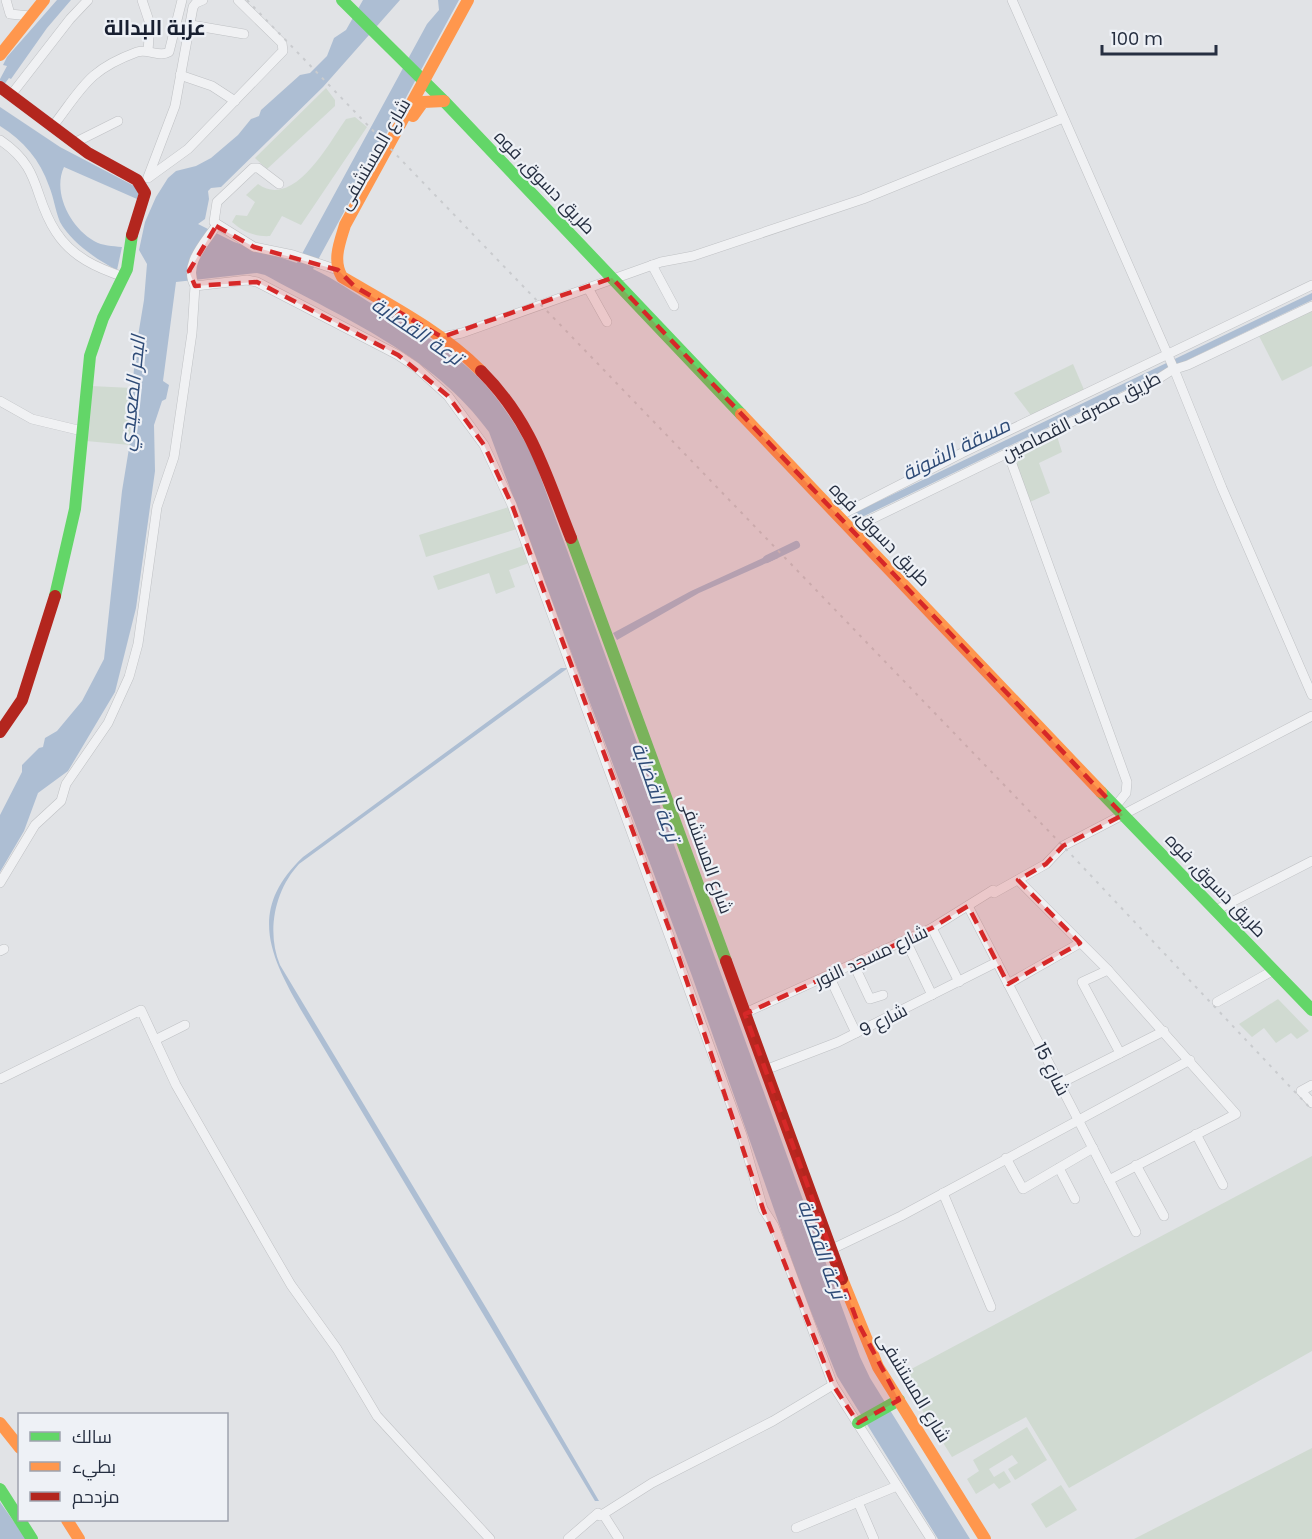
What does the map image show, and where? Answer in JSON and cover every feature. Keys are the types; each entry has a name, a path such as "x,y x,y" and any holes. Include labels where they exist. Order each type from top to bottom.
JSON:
{"main road":[{"path":"0,55 44,0"},
{"name":"شارع المستشفى","path":"468,0 424,81 409,116 351,229 342,240 337,255 338,270 348,283 442,338 503,393 524,422 537,448 863,1337 895,1401 986,1539"},
{"name":"طريق دسوق, فوه","path":"351,6 379,40 402,59 444,101 1119,811 1312,1010"},
{"path":"0,732 22,700 30,680 60,579 75,509 90,357 103,318 125,273 145,193 137,180 74,143 5,91"},
{"name":"شارع المستشفى","path":"409,116 423,102 444,101"},
{"path":"860,1422 895,1401"},
{"path":"1,1427 18,1446"},
{"path":"0,1489 18,1517"},
{"path":"20,1521 32,1539"},
{"path":"68,1521 78,1539"}],"street":[{"path":"6,0 9,14 30,16"},
{"path":"5,91 88,0"},
{"path":"142,0 150,24 147,51"},
{"path":"53,126 91,76 115,61 147,51 162,54 169,52 182,0"},
{"path":"145,193 175,106 194,4 203,0"},
{"path":"145,193 285,47 238,0"},
{"path":"1012,0 1174,369 1222,488 1312,695"},
{"path":"191,25 244,34"},
{"path":"180,75 212,87 235,101"},
{"path":"442,338 462,333 612,278 652,265 693,256 863,199 1063,118"},
{"path":"74,143 118,121"},
{"path":"0,140 14,149 33,176 47,215 64,243 99,268 125,273"},
{"path":"279,184 258,168 251,169 217,202 213,218 216,226 254,247 302,258 338,270"},
{"path":"0,883 35,825 61,801 66,784 108,723 129,677 138,644 158,502 174,457 192,333 195,286 189,276 191,264 216,226"},
{"path":"652,265 674,306"},
{"path":"195,286 247,280 257,282 398,355 448,396 484,445 512,505 742,1136 764,1209 774,1226 833,1385 860,1422 931,1539"},
{"path":"839,516 945,462 1312,285"},
{"path":"588,288 607,322"},
{"name":"طريق مصرف القصاصين","path":"851,529 1150,384 1174,369 1188,365 1312,306"},
{"path":"0,401 32,419 82,431"},
{"path":"1009,431 1012,451 1126,782 1126,793 1119,811"},
{"path":"945,462 954,479"},
{"name":"شارع مسجد النور","path":"745,1013 932,928 1046,864 1063,846 1119,811 1312,716"},
{"path":"1216,910 1312,861"},
{"path":"1018,880 1108,970 1236,1114 1109,1180"},
{"name":"شارع 15","path":"968,906 1136,1232"},
{"path":"932,928 958,982"},
{"path":"906,940 932,995"},
{"path":"1008,984 1080,943"},
{"name":"شارع 9","path":"765,1070 820,1050 997,962"},
{"path":"854,965 870,999 883,994"},
{"path":"1108,970 1082,982 1120,1053"},
{"path":"1217,1002 1274,970"},
{"path":"829,976 856,1033"},
{"path":"0,1079 141,1010 176,1085 270,1249 291,1285 337,1349 377,1416 490,1539"},
{"path":"155,1040 185,1025"},
{"path":"1059,1084 1164,1031"},
{"path":"830,1250 943,1193 1190,1060"},
{"path":"1312,1085 1301,1091 1312,1103"},
{"path":"1196,1134 1223,1185"},
{"path":"1006,1158 1023,1189 1093,1148"},
{"path":"1136,1165 1164,1216"},
{"path":"1059,1168 1075,1199"},
{"path":"943,1193 992,1307"},
{"path":"568,1539 601,1514 644,1488 773,1421 833,1385"},
{"path":"796,1528 897,1486"},
{"path":"858,1502 874,1539"},
{"path":"601,1514 619,1539"}],"highlighted area":[{"path":"216,226 254,247 338,270 354,286 442,337 612,278 1123,815 1063,846 1046,864 1018,880 1080,943 1008,984 968,906 932,928 745,1014 857,1321 899,1400 858,1423 833,1385 763,1209 671,934 512,505 484,445 448,396 398,355 257,282 195,286 189,271"}],"shaded area":[{"path":"326,88 335,100 335,106 267,169 255,158"},
{"path":"355,117 367,127 301,225 282,216 270,236 260,236 241,229 232,222 236,215 247,216 255,202 246,195 258,184 271,190 285,188 297,181 320,157 346,119"},
{"path":"1312,308 1312,366 1282,381 1258,334"},
{"path":"1073,364 1085,392 1033,418 1014,393"},
{"path":"91,386 132,388 130,445 86,441"},
{"path":"1056,433 1062,452 1039,463 1050,493 1030,502 1012,453"},
{"path":"509,507 517,529 426,557 419,535"},
{"path":"523,546 529,563 509,570 515,587 496,594 489,573 438,590 433,576"},
{"path":"1278,999 1309,1031 1297,1039 1291,1033 1276,1043 1264,1028 1252,1037 1239,1024"},
{"path":"1312,1156 1312,1351 1069,1488 1026,1417 952,1457 900,1375"},
{"path":"1027,1427 1047,1460 1015,1480 1008,1469 1018,1463 1012,1455 989,1469 994,1477 1004,1471 1011,1482 999,1489 994,1483 976,1494 967,1479 979,1471 973,1460"},
{"path":"1312,1448 1312,1539 1134,1539"},
{"path":"1061,1485 1077,1510 1046,1528 1031,1504"}],"water":[{"path":"57,0 71,0 47,28 11,79 9,78 0,90 0,79 7,66 3,65 7,57"},
{"name":"ترعة القضابة","path":"363,0 400,0 323,87 221,187 211,188 208,191 209,199 205,219 198,224 234,242 297,263 427,24 439,10 438,0 459,0 313,269 428,337 469,368 502,406 534,459 860,1357 870,1378 970,1539 938,1539 837,1376 803,1292 692,976 489,432 467,405 415,361 357,324 265,275 257,273 176,282 163,381 169,385 166,399 162,401 154,425 155,471 136,608 115,692 68,771 38,793 24,831 0,872 0,815 22,772 22,765 39,748 43,747 45,738 57,731 82,701 104,659 122,491 133,424 132,388 136,350 143,343 138,336 147,264 139,250 145,222 156,197 168,178 176,171 196,166 211,158 238,135 251,119 259,116 261,110 300,75 310,73 327,56 334,38 346,30"},
{"path":"0,107 60,147 140,189 137,199 64,167 61,177 62,198 71,219 78,228 97,243 122,247 117,270 85,250 65,229 58,218 51,190 36,160 17,138 0,126"},
{"path":"1312,293 1312,300 858,519 854,513"},
{"path":"774,553 778,558 699,593 617,640 613,633 691,591"},
{"path":"561,668 568,668 299,864 291,874 279,898 275,912 274,939 280,965 491,1316 599,1501 595,1501 304,1015 282,974 270,935 270,916 274,896 285,877 303,857"},
{"path":"0,1502 26,1539 0,1539"}],"waterway":[{"name":"مسقة الشونة","path":"767,559 796,545"}],"railway":[{"path":"247,0 1063,846 1312,1110"}],"traffic: fast":[{"path":"342,0 444,101 741,414"},
{"path":"55,596 75,509 90,356 103,318 127,269 132,235"},
{"path":"571,538 726,961"},
{"path":"1101,792 1312,1010"},
{"path":"858,1423 899,1400"},
{"path":"0,1489 18,1517"},
{"path":"20,1521 32,1539"}],"traffic: slow":[{"path":"0,55 44,0"},
{"path":"468,0 345,225 337,258 342,277 432,331 481,371"},
{"path":"413,116 423,102 444,101"},
{"path":"741,414 1101,792"},
{"path":"842,1279 878,1367 985,1539"},
{"path":"0,1423 18,1446"},
{"path":"68,1521 79,1539"}],"traffic: jam":[{"path":"0,87 88,153 137,180 145,193 132,235"},
{"path":"481,371 513,409 525,429 545,470 571,538"},
{"path":"0,732 22,700 55,596"},
{"path":"726,961 842,1279"}],"district":[{"name":"عزبة البدالة","path":"155,27"}],"water label":[{"name":"البحر الصعيدي","path":"132,393"}]}
